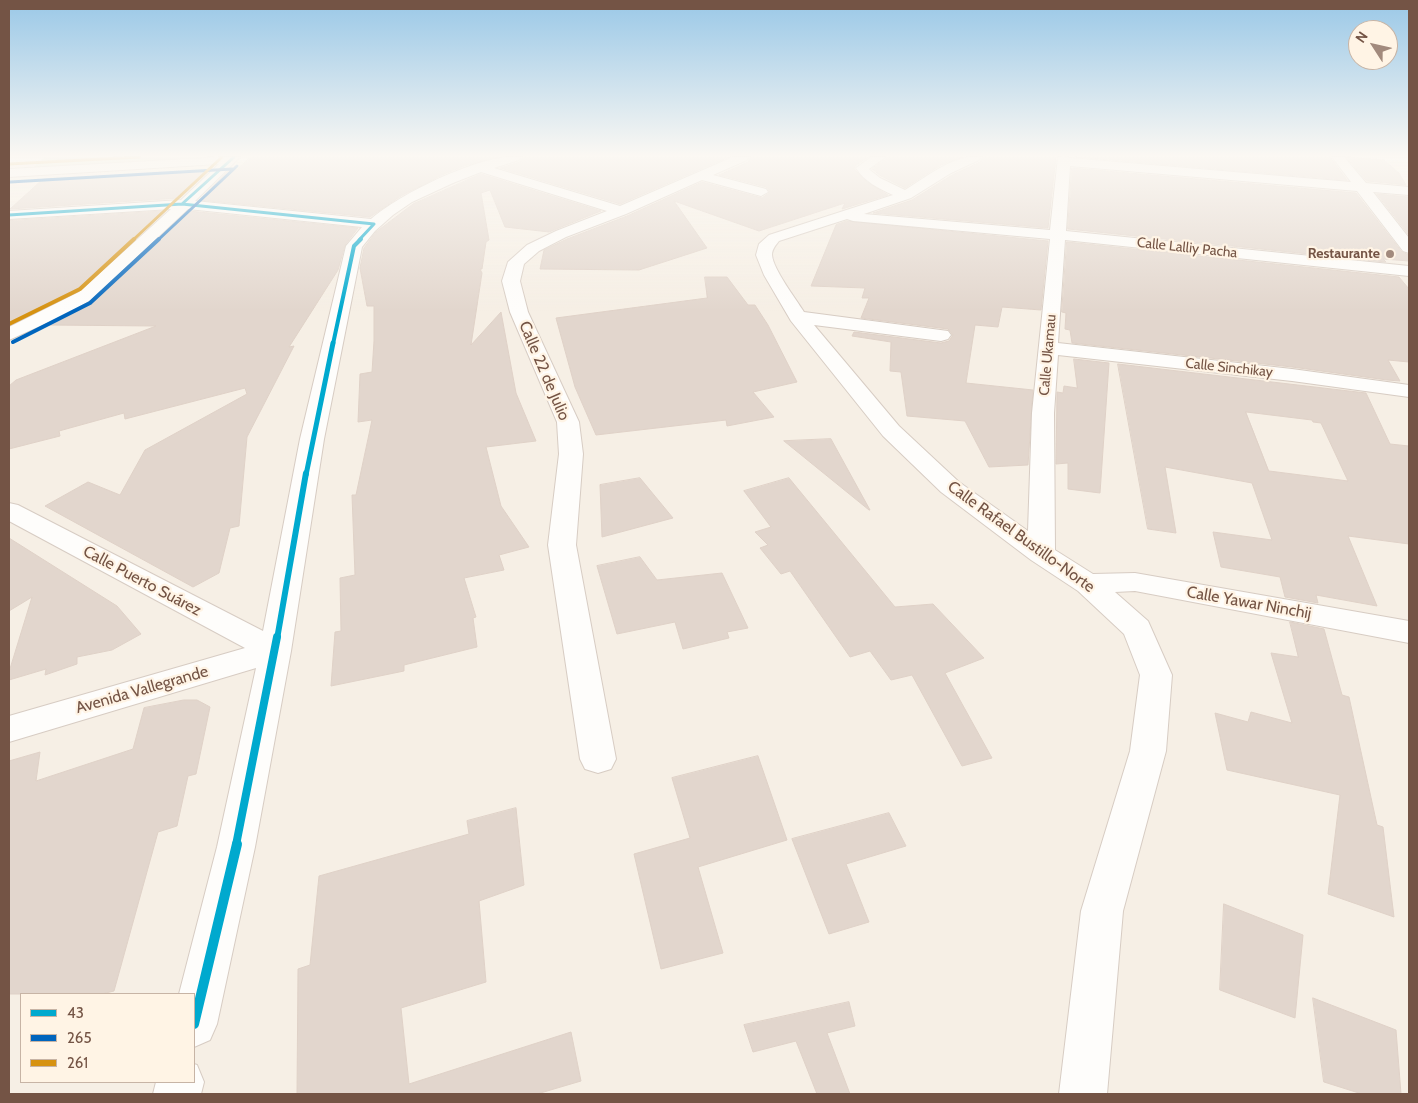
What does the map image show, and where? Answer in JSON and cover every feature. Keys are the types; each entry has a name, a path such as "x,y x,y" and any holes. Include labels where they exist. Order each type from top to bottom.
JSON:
{"street":[{"path":"9,215 112,208"},
{"path":"9,334 85,296 100,284 177,208"},
{"path":"225,208 374,224"},
{"path":"195,1020 236,847 275,651 312,439 354,246 390,208"},
{"path":"613,208 621,211"},
{"name":"Calle 22 de Julio","path":"598,759 562,545 571,454 568,422 519,312 510,281 516,262 533,248 561,234 627,208"},
{"name":"Calle Rafael Bustillo-Norte","path":"865,208 774,238 766,244 764,256 772,275 798,317 891,431 950,487 1041,554 1088,584 1137,628 1156,675 1148,751 1102,911 1083,1094"},
{"name":"Calle Ukamau","path":"1041,554 1043,414 1060,208"},
{"path":"1379,208 1409,248"},
{"name":"Calle Lalliy Pacha","path":"845,216 1058,235 1409,271"},
{"path":"9,315 54,313"},
{"path":"798,317 941,335"},
{"name":"Calle Sinchikay","path":"1048,348 1292,375 1409,391"},
{"name":"Calle Puerto Suárez","path":"9,511 275,651"},
{"name":"Calle Yawar Ninchij","path":"1088,584 1134,582 1409,632"},
{"name":"Avenida Vallegrande","path":"9,729 275,651"}],"building":[{"path":"284,208 383,208 370,217"},
{"path":"407,208 484,208 489,240 486,242 482,269 480,269 482,273 471,345 501,312 516,393 536,441 486,447 501,506 529,547 499,555 504,570 464,578 476,617 473,618 477,647 404,665 404,671 331,686 335,632 341,631 340,578 355,575 352,495 356,495 372,420 358,422 360,374 372,372 374,341 374,306 367,306 360,268 364,248 376,232"},
{"path":"497,208 593,208 601,211 549,232 505,227"},
{"path":"644,208 679,208 707,248 639,270 540,269 544,250"},
{"path":"695,208 828,208 759,231"},
{"path":"887,208 1050,208 1048,228 873,213"},
{"path":"1069,208 1368,208 1402,252 1409,255 1409,261 1383,259 1386,262 1068,229"},
{"path":"1388,208 1409,208 1409,235"},
{"path":"166,211 78,290 9,325 9,221"},
{"path":"189,211 358,228 345,245 338,270 289,347 294,346 247,437 239,526 230,528 219,573 193,587 45,506 88,482 120,495 145,450 247,394 245,388 125,419 124,413 59,431 60,436 9,449 9,386 16,380 156,326 47,325 92,301"},
{"path":"847,221 1048,241 1041,310 1002,307 998,327 975,325 966,383 1033,390 1028,465 989,467 965,421 907,416 901,372 890,371 891,342 852,336 854,332 941,343 949,341 953,335 948,329 861,318 869,298 862,298 865,288 811,286 836,225"},
{"path":"1067,242 1399,277 1409,289 1409,362 1388,360 1400,381 1072,343 1070,330 1065,329 1066,313 1062,312"},
{"path":"705,277 727,277 748,305 755,305 768,325 797,382 753,392 774,417 727,426 726,420 596,435 575,387 556,318 707,298"},
{"path":"1074,359 1109,363 1100,493 1068,489 1068,463 1056,464 1057,392 1063,393 1064,386 1077,388"},
{"path":"1118,364 1366,393 1390,444 1409,446 1409,544 1348,536 1377,606 1316,595 1318,603 1285,597 1280,577 1221,567 1213,532 1272,540 1252,483 1165,467 1176,533 1148,529","holes":["1246,412 1312,420 1313,422 1321,423 1348,481 1269,471"]},
{"path":"831,439 870,510 784,441"},
{"path":"640,478 673,518 602,537 600,485"},
{"path":"789,478 895,607 933,604 984,658 945,673 992,758 962,766 912,675 891,680 870,651 850,657 790,571 781,574 760,548 768,545 755,532 771,527 744,491"},
{"path":"9,538 117,606 141,634 112,650 77,657 77,664 45,675 46,669 9,680 9,672 32,597 9,611"},
{"path":"640,557 657,580 722,573 748,628 727,632 729,638 683,649 675,622 617,634 597,566"},
{"path":"1290,622 1324,629 1342,695 1349,697 1377,825 1383,827 1394,917 1328,894 1340,795 1227,770 1215,713 1248,722 1251,712 1292,723 1271,653 1298,657"},
{"path":"184,700 197,700 210,707 196,774 188,776 177,826 158,832 114,991 106,993 9,994 9,761 40,752 36,781 133,749 144,708"},
{"path":"758,756 787,840 698,867 723,953 661,969 634,854 690,838 672,778"},
{"path":"516,808 524,885 479,901 486,982 401,1008 409,1084 571,1032 581,1081 537,1094 297,1094 298,969 310,965 319,876 469,834 467,821"},
{"path":"889,813 906,846 846,864 869,922 829,934 792,839"},
{"path":"1224,904 1303,935 1295,1018 1220,990"},
{"path":"1313,998 1396,1030 1401,1094 1362,1094 1324,1082"},
{"path":"849,1002 855,1026 827,1033 850,1094 817,1094 796,1041 753,1052 744,1025"}],"transit line":[{"name":"43","path":"9,215 112,208"},
{"name":"261","path":"9,324 80,289 167,208"},
{"name":"265","path":"13,342 90,303 191,208"},
{"name":"43","path":"225,208 374,224"},
{"name":"43","path":"195,1020 236,847 275,651 312,439 354,246 374,224"}],"place":[{"name":"Restaurante","path":"1390,254"}]}
